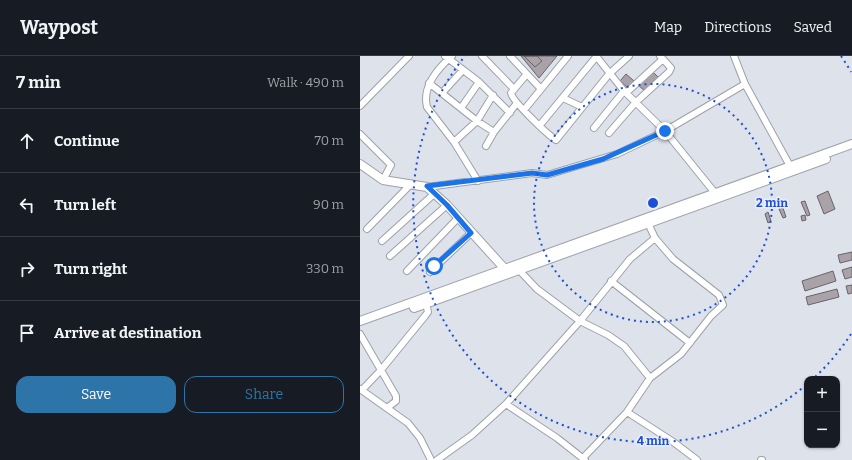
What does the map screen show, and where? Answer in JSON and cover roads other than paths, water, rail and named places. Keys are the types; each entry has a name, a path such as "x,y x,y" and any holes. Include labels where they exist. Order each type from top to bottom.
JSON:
{"street":[{"path":"361,104 409,56"},
{"path":"482,56 514,90"},
{"path":"510,56 526,76 541,90"},
{"path":"524,110 568,56"},
{"path":"540,125 596,56 625,92 665,131 715,193"},
{"path":"526,76 510,94 554,140 558,139 609,74 629,56"},
{"path":"734,56 745,84 790,166"},
{"path":"478,181 454,142 427,107 426,92 429,83 449,57 479,82 510,113"},
{"path":"594,128 625,92 661,58 671,68 669,72 635,102 609,133"},
{"path":"442,93 463,70"},
{"path":"461,108 479,82"},
{"path":"429,83 477,121 494,132"},
{"path":"360,164 383,180 427,186 478,181 532,173 547,175 617,154 665,131 745,84"},
{"path":"454,142 477,121 493,95"},
{"path":"563,98 582,107"},
{"path":"486,146 494,132 517,103"},
{"path":"360,134 391,165 383,180"},
{"path":"360,321 374,319 426,304 518,269 648,223 852,144"},
{"path":"360,326 374,319 504,268 790,166 852,150"},
{"path":"368,229 411,184"},
{"path":"427,186 447,205 504,268"},
{"path":"382,241 434,194"},
{"path":"390,256 447,205"},
{"path":"406,271 458,218"},
{"path":"506,404 552,434 584,459 627,412 650,378 674,360 690,343 711,316 721,308 722,301 719,294 673,259 655,238 648,223"},
{"path":"430,272 471,233"},
{"path":"437,460 472,435 506,404 580,321 630,259 655,238"},
{"path":"518,269 537,289 580,321 608,335 624,346 650,378"},
{"path":"611,281 690,343"},
{"path":"426,304 428,312 425,316 381,370 361,390 408,423 420,438 431,460"},
{"path":"360,334 396,396 396,401 387,408"},
{"path":"627,412 672,441 696,460"}]}
